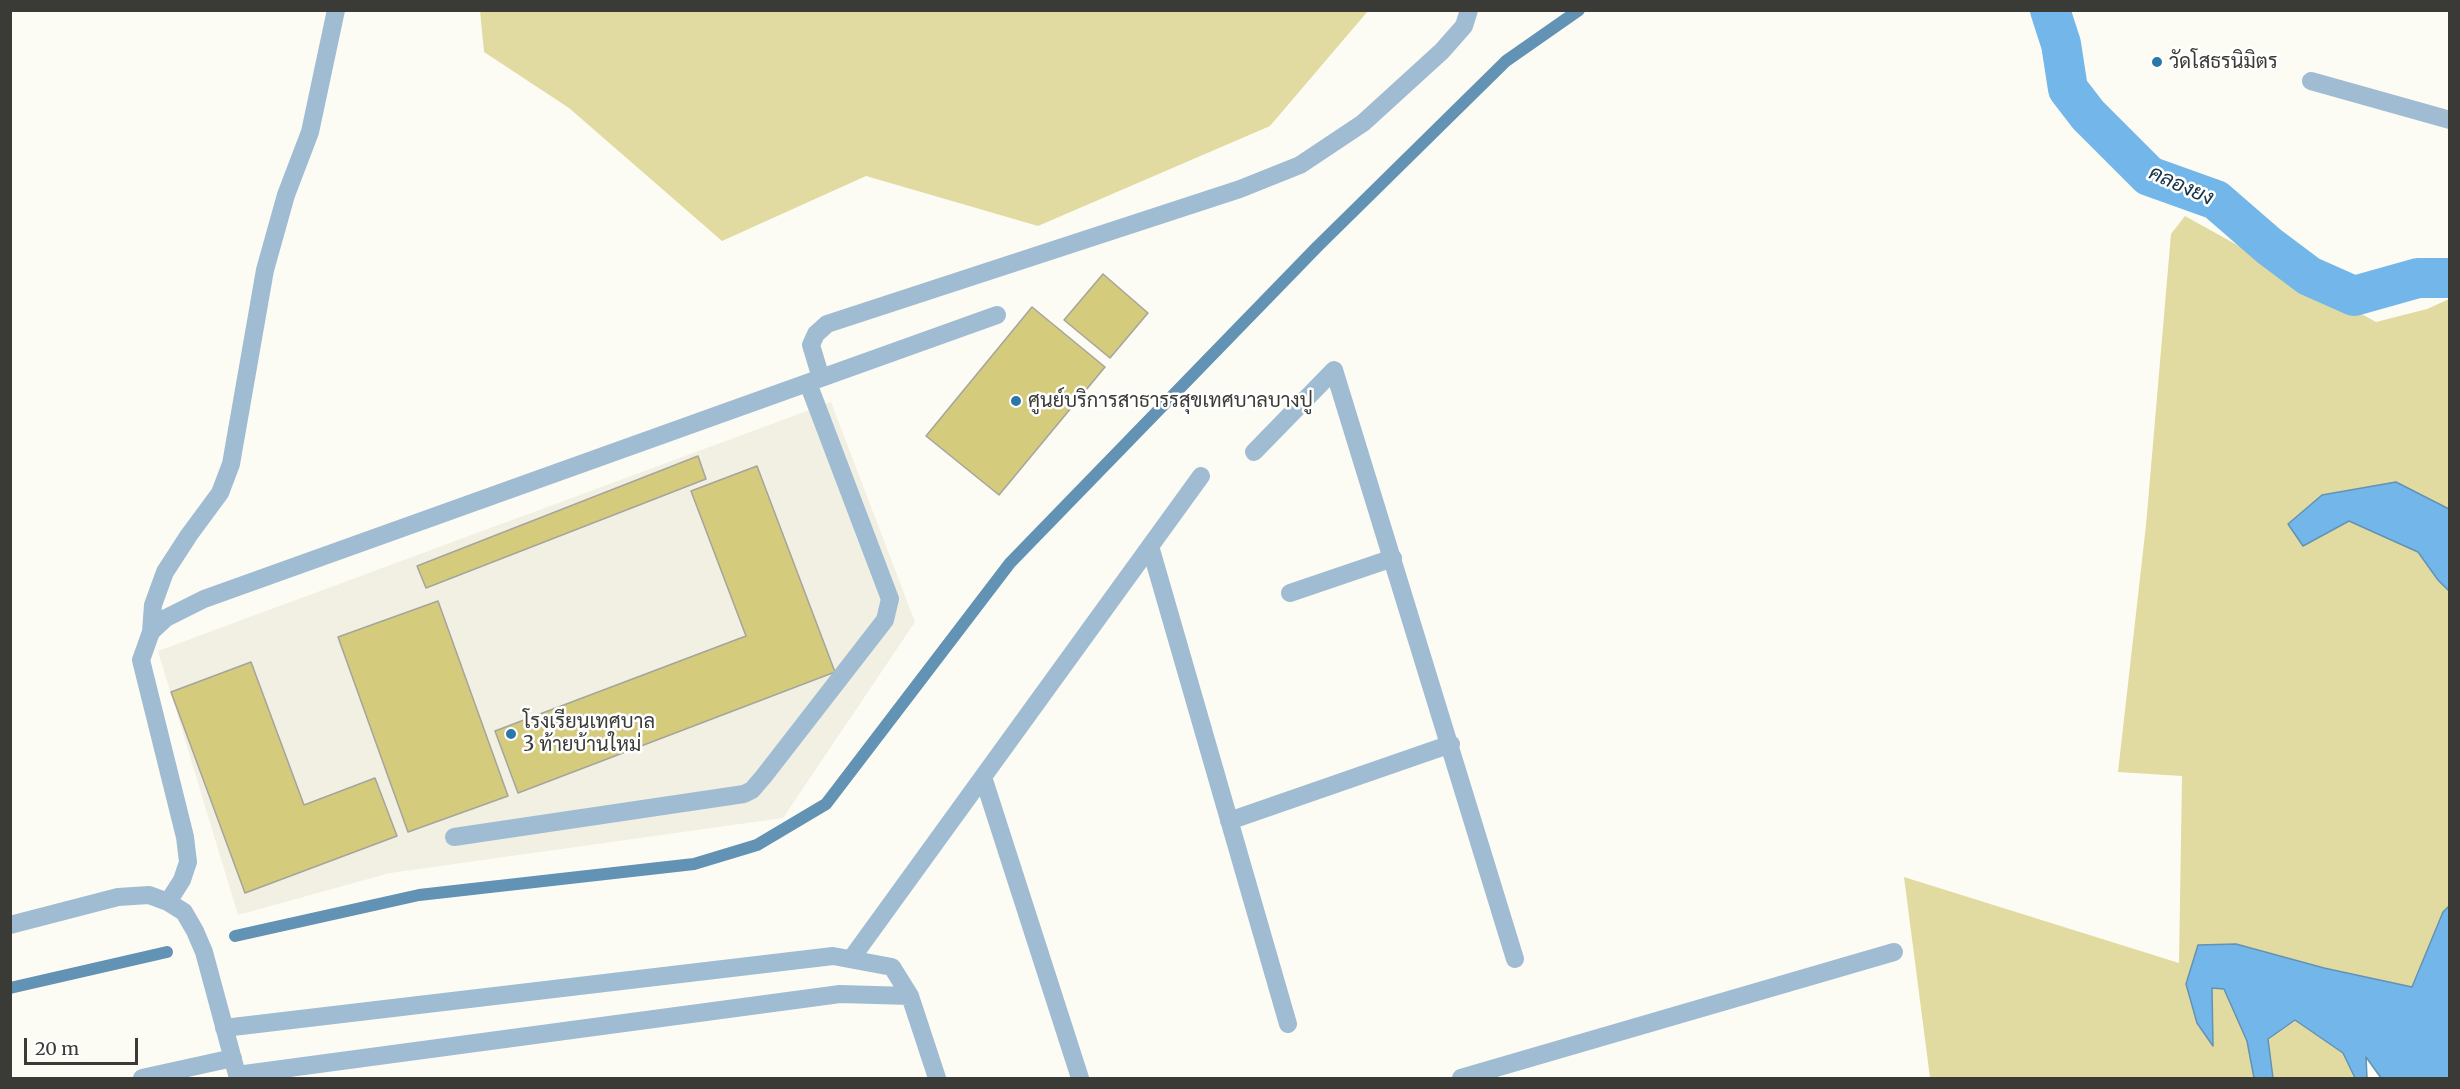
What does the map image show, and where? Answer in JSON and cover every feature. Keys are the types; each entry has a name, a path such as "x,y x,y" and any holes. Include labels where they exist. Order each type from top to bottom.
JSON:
{"street":[{"path":"168,902 182,880 188,862 185,837 141,660 151,632 153,605 165,572 220,493 231,464 265,270 286,195 310,132 336,10"},
{"path":"454,837 744,794 752,790 885,620 890,599 814,380 811,345 816,334 827,324 1240,189 1300,165 1372,115 1442,51 1464,26 1469,10"},
{"path":"2311,81 2450,120"},
{"path":"151,632 166,618 204,599 998,315"},
{"path":"1254,452 1334,370 1451,744 1515,959"},
{"path":"850,959 1201,476"},
{"path":"1150,546 1288,1024"},
{"path":"1290,593 1393,558"},
{"path":"1230,821 1451,744"},
{"path":"983,777 1080,1078"},
{"path":"10,925 118,897 149,895 168,902 184,912 204,952 236,1071"},
{"path":"1461,1078 1894,952"},
{"path":"224,1028 833,956 892,967 910,996 937,1078"},
{"path":"142,1078 236,1071 840,994 910,996"}],"shaded area":[{"path":"480,10 1368,11 1270,126 1038,226 866,176 722,241 569,108 484,52"},
{"path":"2185,216 2376,322 2427,309 2449,299 2449,509 2396,482 2303,546 2349,521 2418,552 2449,591 2449,906 2443,912 2412,987 2324,968 2212,987 2224,989 2247,1041 2254,1078 1930,1078 1904,877 2179,963 2182,776 2118,772 2146,525 2171,234"},
{"name":"โรงเรียนเทศบาล 3 ท้ายบ้านใหม่","path":"831,402 915,622 783,818 390,873 238,915 158,651"},
{"path":"2295,1020 2343,1053 2355,1078 2273,1078 2268,1039"}],"water":[{"path":"2396,482 2449,509 2449,591 2418,552 2349,521 2303,546 2288,524 2322,495"},
{"path":"2449,906 2449,1078 2381,1078 2366,1057 2367,1078 2355,1078 2343,1053 2295,1020 2268,1039 2273,1078 2254,1078 2247,1041 2224,989 2212,988 2213,1046 2197,1023 2186,984 2198,945 2236,944 2324,968 2412,987 2443,912"}],"building":[{"path":"1103,274 1148,313 1110,358 1064,320"},
{"name":"ศูนย์บริการสาธารรสุขเทศบาลบางปู","path":"1032,307 1105,367 999,495 926,436"},
{"path":"698,456 706,479 426,588 417,566"},
{"path":"757,466 835,672 518,793 495,731 746,636 691,491"},
{"path":"438,601 508,796 408,832 338,637"},
{"path":"251,662 304,805 375,778 397,836 245,893 171,692"}],"waterway":[{"path":"235,936 419,895 694,864 757,845 826,804 1010,563 1317,247 1506,61 1579,10"},
{"name":"คลองยง","path":"2050,10 2061,44 2068,89 2088,115 2149,176 2216,200 2269,246 2309,276 2354,296 2418,278 2450,278"},
{"path":"10,988 167,952"}],"place":[{"name":"วัดโสธรนิมิตร","path":"2157,62"},
{"name":"ศูนย์บริการสาธารรสุขเทศบาลบางปู","path":"1016,401"},
{"name":"โรงเรียนเทศบาล 3 ท้ายบ้านใหม่","path":"511,734"}]}
